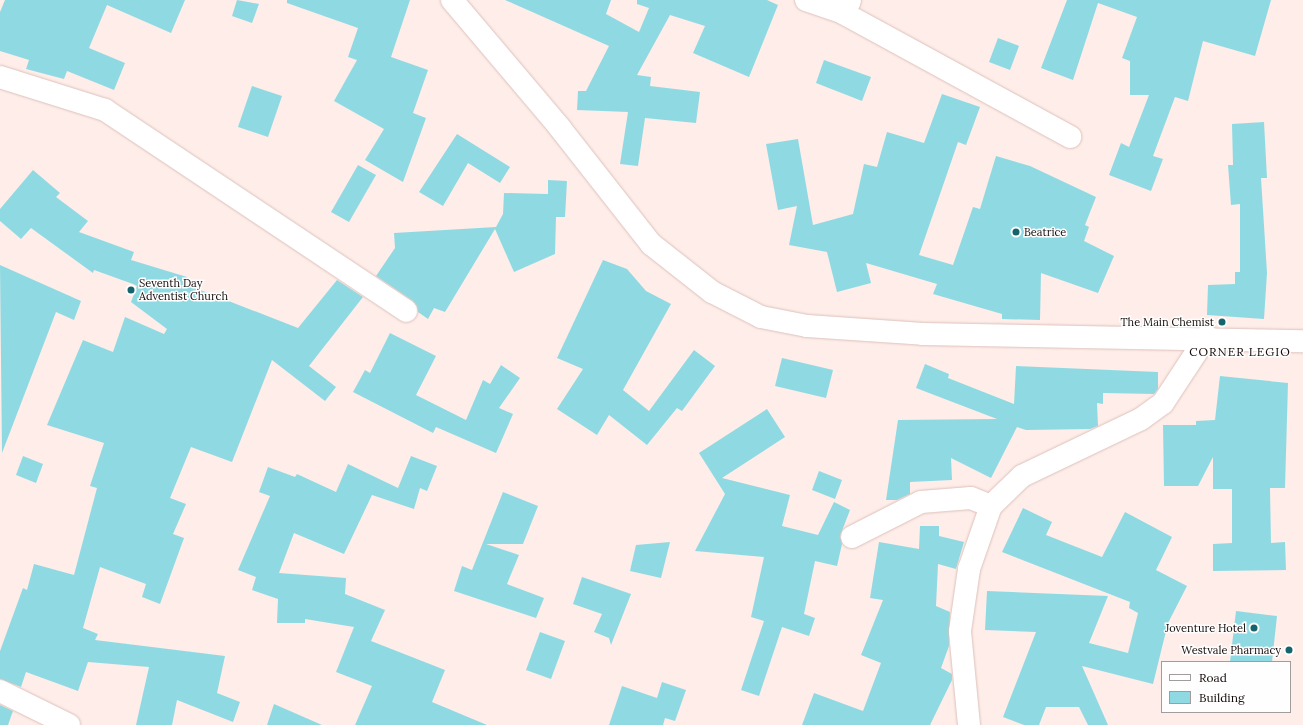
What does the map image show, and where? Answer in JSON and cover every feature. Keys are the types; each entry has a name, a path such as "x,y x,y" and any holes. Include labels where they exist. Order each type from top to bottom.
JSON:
{"street":[{"path":"452,0 560,128 651,244 712,292 761,317 807,326 923,334 1207,336 1303,341"},
{"path":"806,0 846,6 1070,137"},
{"path":"0,77 105,110 406,311"},
{"path":"969,725 960,631 969,569 991,506 1022,476 1141,419 1163,403 1207,336"},
{"path":"852,537 882,519 921,502 971,498 991,506"},
{"path":"0,690 69,725"}],"building":[{"path":"5,0 185,0 171,33 107,5 89,48 125,63 114,90 67,71 64,79 26,69 29,60 0,51 0,12"},
{"path":"237,0 259,4 252,23 232,16"},
{"path":"287,0 410,0 391,57 428,70 413,113 426,118 403,182 365,160 384,129 334,101 357,60 348,57 358,28 287,3"},
{"path":"505,0 611,0 606,14 639,32 649,8 637,4 637,0 767,0 778,5 749,77 693,53 705,26 670,15 637,75 651,77 650,86 700,92 696,123 645,118 638,166 620,164 628,112 577,110 578,91 586,91 609,46"},
{"path":"1067,0 1271,0 1255,56 1203,41 1188,101 1175,97 1153,156 1163,159 1151,191 1109,175 1121,143 1129,147 1149,95 1130,95 1130,61 1122,58 1137,17 1098,3 1073,80 1041,68"},
{"path":"998,38 1019,46 1010,70 989,62"},
{"path":"824,60 871,77 862,101 816,83"},
{"path":"252,86 282,96 268,137 238,127"},
{"path":"942,94 980,107 966,145 958,142 919,255 953,265 973,207 980,209 996,156 1030,166 1096,197 1085,225 1089,227 1084,241 1114,256 1098,293 1041,273 1040,320 1002,319 1002,314 933,294 937,284 866,263 871,283 837,292 827,252 789,245 797,206 778,210 766,144 798,139 813,225 853,214 864,164 877,167 887,132 924,143"},
{"path":"1264,122 1267,178 1261,178 1267,273 1264,319 1207,315 1208,285 1235,284 1235,272 1240,272 1240,204 1231,205 1228,165 1233,165 1232,124"},
{"path":"457,134 510,167 500,183 468,163 443,206 419,192"},
{"path":"358,165 376,175 349,222 331,212"},
{"path":"33,170 60,193 56,197 88,221 79,232 134,252 131,260 187,277 185,284 298,328 337,280 363,297 309,366 336,387 325,401 272,360 232,462 191,447 170,498 186,504 173,534 184,538 160,604 142,597 146,584 100,567 83,628 98,634 95,640 225,656 217,693 240,702 233,722 177,700 172,725 136,725 149,667 88,662 78,691 26,672 21,687 0,679 0,651 23,588 27,590 34,564 74,575 97,488 90,486 104,443 47,425 83,340 113,352 125,317 164,334 167,329 131,302 137,286 94,270 93,273 31,228 21,239 0,221 0,209"},
{"path":"548,180 567,181 565,217 556,217 555,254 514,272 495,229 445,312 434,308 428,319 418,312 413,301 376,276 395,248 394,233 496,227 503,214 504,193 548,194"},
{"path":"603,260 627,269 646,291 671,304 623,390 649,411 694,350 715,366 682,411 677,408 647,445 609,415 597,435 557,409 583,369 557,358"},
{"path":"0,265 81,301 74,320 56,312 2,453"},
{"path":"390,333 436,356 416,395 466,420 483,380 490,384 501,365 520,378 499,408 513,414 496,453 436,427 433,433 353,392 365,370 370,373"},
{"path":"782,358 833,370 826,398 775,386"},
{"path":"925,364 949,374 948,378 1014,404 1016,366 1158,372 1158,389 1154,394 1103,393 1103,404 1097,403 1098,426 1090,429 1026,430 1017,427 991,478 951,458 952,480 910,482 910,494 897,500 886,500 898,420 997,419 916,388"},
{"path":"1220,376 1288,383 1285,488 1270,488 1271,543 1285,542 1286,570 1213,571 1213,544 1232,543 1232,489 1213,489 1213,457 1198,486 1164,486 1163,425 1196,425 1196,421 1215,420"},
{"path":"767,409 785,437 722,478 790,495 782,526 818,535 834,502 850,510 840,536 842,544 837,566 815,561 804,614 815,618 809,636 782,627 759,696 741,690 764,621 751,617 764,557 695,551 725,494 699,453"},
{"path":"23,456 43,464 36,483 16,475"},
{"path":"411,456 437,466 427,491 420,488 414,509 372,495 344,554 294,533 279,573 346,578 345,594 385,610 371,641 445,670 432,702 487,725 355,725 372,686 336,672 354,627 305,619 305,623 277,623 278,599 252,590 256,577 238,570 270,496 259,492 268,467 295,477 297,474 336,492 348,464 398,488"},
{"path":"819,471 842,480 835,499 812,490"},
{"path":"503,492 538,506 523,544 486,544 519,555 507,584 544,598 536,618 454,591 462,566 472,570"},
{"path":"1023,508 1052,522 1046,535 1102,557 1125,512 1172,537 1156,570 1187,586 1168,623 1153,684 1082,666 1108,725 1088,725 1079,707 1046,707 1039,725 1024,725 1003,717 1036,632 985,630 987,591 1108,596 1089,643 1128,653 1138,613 1129,608 1130,602 1002,552"},
{"path":"920,526 939,526 939,536 964,542 956,569 938,564 936,606 950,612 949,646 941,668 952,674 952,680 930,725 802,725 814,693 863,711 881,663 861,655 883,600 870,598 879,542 919,549"},
{"path":"670,542 661,578 630,571 636,545"},
{"path":"582,577 631,594 611,645 609,638 594,632 602,614 573,604"},
{"path":"1236,611 1277,616 1272,661 1230,661"},
{"path":"540,632 565,641 551,679 526,670"},
{"path":"662,682 686,690 675,721 665,718 663,725 609,725 622,686 657,698"},
{"path":"274,704 322,725 267,725"},
{"path":"0,705 13,711 8,725 0,725"}],"place":[{"name":"Beatrice","path":"1016,232"},
{"name":"Seventh Day Adventist Church","path":"131,290"},
{"name":"The Main Chemist","path":"1222,322"},
{"name":"Joventure Hotel","path":"1254,628"},
{"name":"Westvale Pharmacy","path":"1289,650"}],"district":[{"name":"CORNER LEGIO","path":"1240,352"}]}
